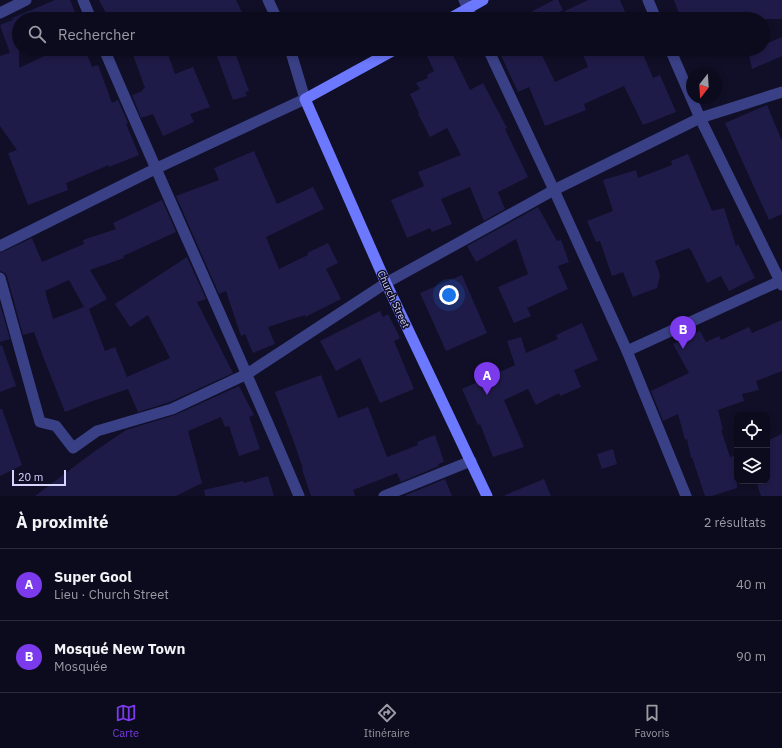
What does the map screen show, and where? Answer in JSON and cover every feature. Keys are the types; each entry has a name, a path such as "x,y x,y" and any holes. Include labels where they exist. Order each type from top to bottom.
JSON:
{"main road":[{"path":"457,12 466,4 483,0"},
{"path":"305,100 384,56"},
{"name":"Church Street","path":"305,100 386,283 487,496"}],"street":[{"path":"0,13 26,0"},
{"path":"83,0 88,12"},
{"path":"268,0 274,12"},
{"path":"648,0 653,12"},
{"path":"107,56 155,169 300,496"},
{"path":"0,246 155,169 305,100 292,56"},
{"path":"491,56 627,351 686,496"},
{"path":"627,351 781,283 700,118 673,56"},
{"path":"0,278 40,422 56,426 73,448 97,431 172,409 247,374 386,283 554,190 700,118 782,92"},
{"path":"384,496 471,461"}],"building":[{"path":"55,0 70,0 75,12 27,12"},
{"path":"99,0 236,0 242,12 105,12"},
{"path":"554,0 558,0 563,10 560,12 531,12"},
{"path":"588,0 620,0 625,12 563,12"},
{"path":"674,0 782,0 782,19 770,19 770,12 678,12"},
{"path":"12,20 12,56 19,56 19,68 44,56 88,56 92,67 98,65 112,103 118,100 139,155 109,167 109,165 66,183 68,190 28,205 8,153 17,150 0,126 0,56 10,53 0,25"},
{"path":"782,37 782,56 752,69 749,56 770,56 770,42"},
{"path":"134,56 169,56 175,74 193,67 210,107 190,114 194,122 163,136 153,114 141,118 132,95 143,91 142,90 145,88"},
{"path":"217,56 236,56 249,91 245,92 247,96 233,100"},
{"path":"427,56 453,56 470,90 483,83 507,128 505,129 528,177 498,192 505,209 484,221 470,187 441,199 452,224 432,232 430,228 407,238 391,200 424,186 418,172 461,155 447,128 430,137 410,94 420,89 416,83 428,78 427,75 434,71"},
{"path":"501,56 542,56 555,82 588,67 584,56 644,56 653,78 660,75 676,112 643,125 624,86 584,104 586,110 545,126 529,87 518,92"},
{"path":"767,105 782,141 782,214 769,220 725,123"},
{"path":"254,151 277,204 313,187 324,209 266,237 279,269 308,255 307,253 328,243 338,263 326,269 341,299 305,317 305,315 268,327 275,344 253,353 245,334 241,336 226,291 219,294 176,196 219,180 214,168"},
{"path":"688,154 712,211 724,208 736,246 738,244 755,278 729,291 721,276 707,283 689,248 655,261 660,275 657,288 633,297 623,272 612,276 600,241 596,242 587,221 613,211 603,180 636,170 638,178 672,165 671,161"},
{"path":"162,200 176,232 123,256 124,258 90,270 107,299 89,309 105,351 115,347 127,377 170,358 148,315 130,327 115,304 187,257 206,299 197,302 233,373 170,402 138,412 128,389 65,412 34,332 23,335 7,276 5,273 0,271 0,253 32,238 42,262 84,244 83,240 116,229 113,223","holes":["69,280 84,307 53,319 45,291"]},
{"path":"538,207 557,241 561,240 569,262 558,266 568,289 527,308 531,316 514,323 498,287 528,274 516,239 476,262 467,246"},
{"path":"462,275 487,333 446,351 420,293"},
{"path":"0,304 10,339 0,342"},
{"path":"380,311 383,317 388,314 400,338 394,341 414,389 380,403 360,358 336,371 320,341"},
{"path":"782,320 782,371 756,381 759,390 742,394 744,401 718,410 723,430 721,430 730,457 734,456 734,484 737,484 737,488 712,496 705,496 692,457 691,458 687,439 685,440 678,414 663,421 651,391 689,373 673,344 700,331 706,342 719,336 721,340 749,327 752,333"},
{"path":"582,323 598,360 574,370 581,387 560,396 559,393 536,405 528,389 504,400 524,447 493,457 480,424 478,425 462,389 515,365 507,341 521,337 526,353 558,339 556,335"},
{"path":"2,345 16,386 0,392 0,346"},
{"path":"321,375 338,418 368,407 387,457 418,445 417,442 435,435 444,462 438,464 439,466 401,482 397,473 353,490 355,496 311,496 295,445 275,392"},
{"path":"239,386 254,415 249,417 260,449 239,456 229,426 225,427 221,417 188,431 202,483 176,496 35,496 95,451 126,430 175,415"},
{"path":"0,409 2,409 22,465 0,476"},
{"path":"782,434 782,496 761,496 757,484 770,484 770,440"},
{"path":"613,449 617,464 602,469 597,454"},
{"path":"268,476 274,496 205,496 204,490 243,481 244,483"},
{"path":"445,479 452,496 406,496 406,495"},
{"path":"544,479 551,496 505,496 505,495"}],"place":[{"name":"Mosqué New Town","path":"683,349"},
{"name":"Super Gool","path":"487,395"}]}
